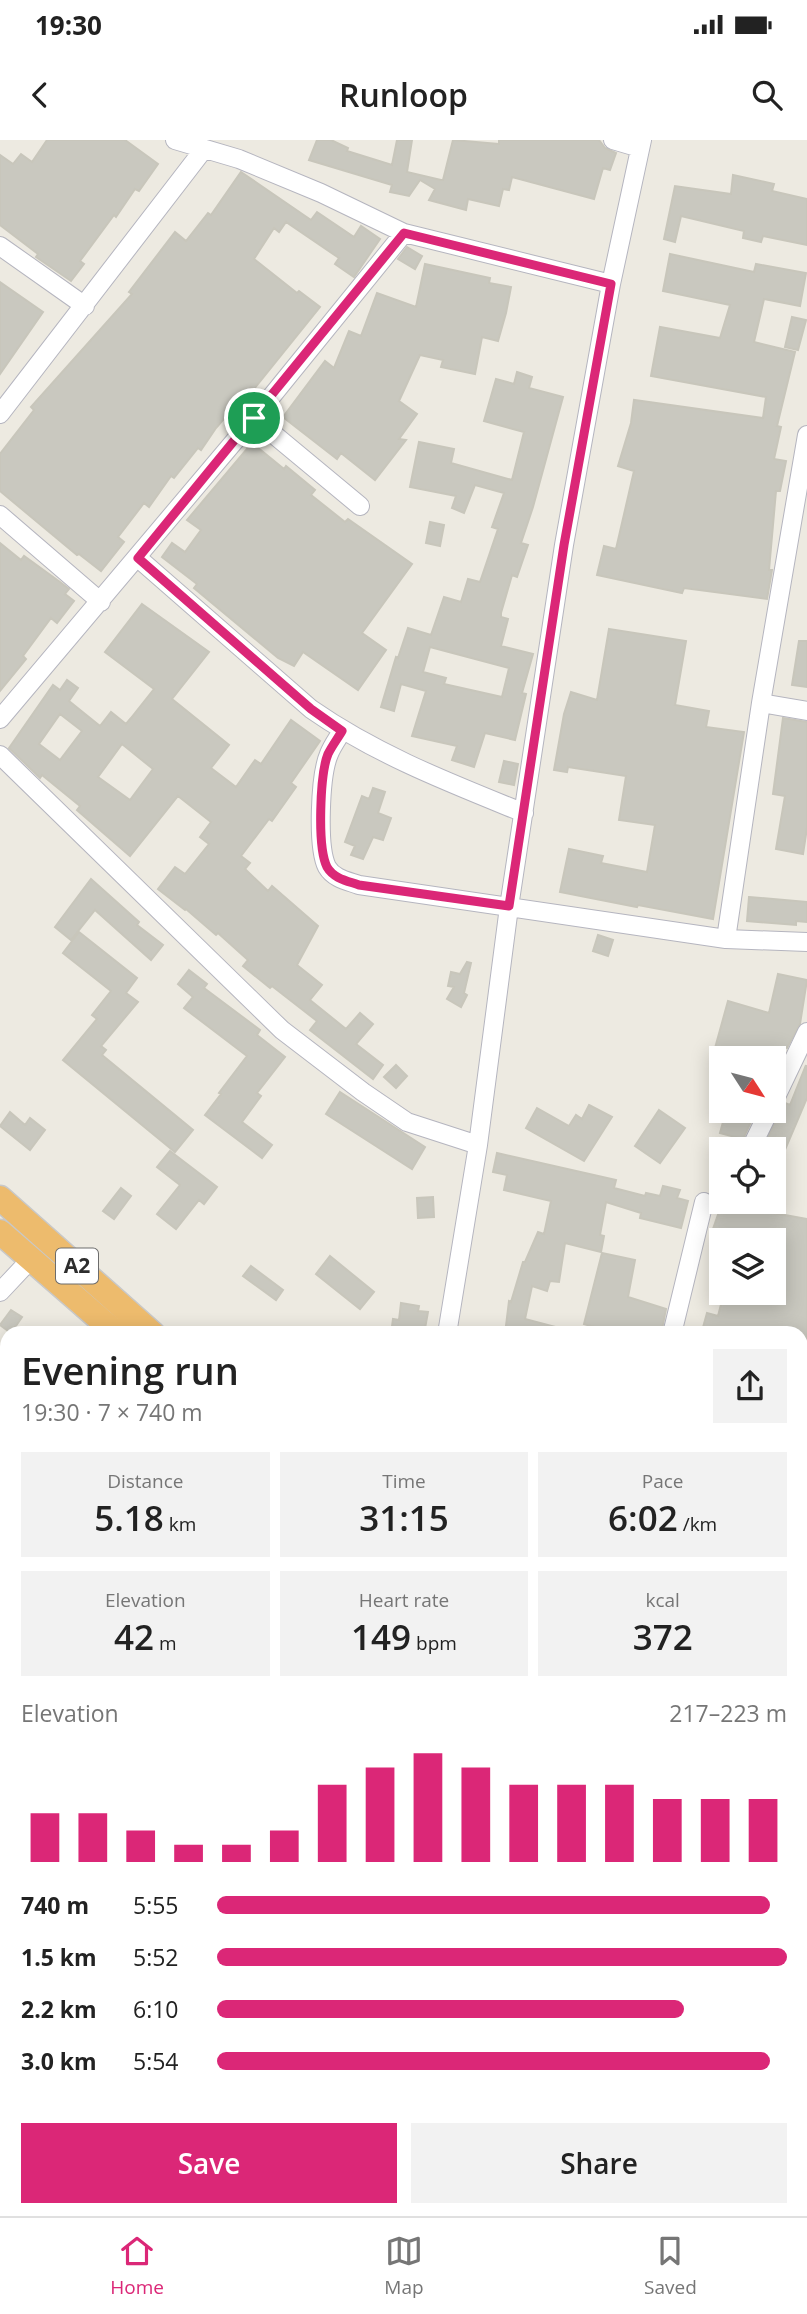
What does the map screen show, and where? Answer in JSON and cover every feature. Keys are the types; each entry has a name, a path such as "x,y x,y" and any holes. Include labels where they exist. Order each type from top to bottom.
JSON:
{"highway":[{"name":"A2","path":"0,1198 144,1326"},
{"name":"A2","path":"0,1233 108,1326"}],"street":[{"path":"175,140 239,159 321,192 404,233 611,284"},
{"path":"448,1326 478,1144 509,906 564,545 611,284 641,144 613,140"},
{"path":"0,414 204,149"},
{"path":"0,719 138,558 404,233"},
{"path":"0,246 85,306"},
{"path":"254,418 360,506"},
{"path":"726,939 761,703 807,435"},
{"path":"0,515 101,602"},
{"path":"138,558 311,709 342,731 422,772 524,813"},
{"path":"761,703 807,711"},
{"path":"342,731 328,755 321,800 322,840 327,867 340,879 359,885 726,939 807,942"},
{"path":"0,755 282,1030 407,1122 478,1144"},
{"path":"786,1076 807,1032"},
{"path":"674,1326 704,1202"},
{"path":"0,1292 31,1259"}],"building":[{"path":"47,140 125,140 158,164 139,191 135,189 116,217 114,215 80,261 84,264 71,281 36,257 38,254 0,225 0,155 13,164 21,154 32,162"},
{"path":"317,140 331,140 348,148 347,151 392,165 397,140 412,140 407,172 441,180 453,140 499,144 499,140 599,140 605,148 616,153 610,170 603,168 594,199 512,177 509,190 503,189 499,206 468,199 466,210 429,200 435,189 420,180 409,196 390,192 392,185 309,160"},
{"path":"241,172 311,220 317,212 354,237 361,226 380,239 354,277 335,264 339,258 286,222 279,232 274,228 254,259 297,293 299,291 320,307 254,389 251,387 216,428 201,450 198,448 174,478 171,476 149,507 144,503 118,537 124,542 101,571 77,555 0,491 0,454 34,410 31,407 132,294 129,292 175,232 186,241 208,213 211,215"},
{"path":"733,175 774,184 772,191 807,199 807,245 763,236 761,242 743,238 744,231 681,216 675,242 664,239 675,186 731,194"},
{"path":"407,247 422,256 415,269 398,259"},
{"path":"670,254 754,272 756,264 806,273 800,306 764,299 754,342 795,352 777,426 781,427 774,459 786,461 780,491 776,491 769,570 772,570 767,599 684,588 682,593 597,575 604,546 616,549 634,471 618,466 631,423 634,400 763,418 766,397 651,376 660,327 720,338 730,305 663,291"},
{"path":"425,264 490,278 489,283 511,287 506,313 498,341 482,337 475,374 441,367 443,360 420,355 399,401 417,414 399,439 406,440 375,480 341,453 337,459 283,417 325,361 334,368 349,331 361,336 377,293 416,307"},
{"path":"0,282 43,312 0,374"},
{"path":"792,317 806,320 798,350 785,347"},
{"path":"517,372 532,377 529,388 563,397 521,543 528,545 517,577 512,575 501,613 501,617 508,619 501,646 533,654 522,693 526,694 515,740 485,733 474,767 452,760 457,746 412,736 426,691 401,684 394,711 381,707 408,628 431,635 444,597 461,602 468,579 480,582 498,529 492,527 504,493 475,485 464,513 452,508 456,496 410,487 419,442 454,449 451,463 512,480 524,432 484,421 496,379 514,384","holes":["430,647 509,668 502,697 444,684 446,678 423,672"]},
{"path":"252,443 315,490 311,495 345,522 348,519 412,564 362,633 386,650 358,690 303,652 294,666 278,658 194,588 197,584 162,557 172,543 185,552 201,530 187,520"},
{"path":"430,522 444,525 440,546 426,543"},
{"path":"0,543 21,560 24,556 69,589 65,594 74,601 57,623 51,618 23,656 26,659 0,691"},
{"path":"142,604 209,652 172,699 229,745 211,768 236,787 255,760 261,764 291,720 320,741 291,783 296,787 272,821 269,819 241,856 250,863 245,869 268,891 272,886 318,926 297,965 322,985 310,1000 346,1029 360,1013 373,1024 356,1044 383,1065 373,1079 310,1030 317,1021 243,966 248,960 218,933 216,935 158,889 175,867 185,874 209,844 200,837 211,822 178,796 130,856 77,810 80,806 42,775 40,778 9,748 53,685 60,690 67,680 78,688 69,701 100,726 111,712 126,724 154,689 105,652","holes":["60,714 82,731 60,760 39,744","122,744 153,769 130,800 98,777"]},
{"path":"609,629 686,641 675,705 709,711 706,727 744,732 713,919 560,892 569,849 603,856 601,863 647,872 655,825 619,820 626,776 568,767 567,772 554,770 564,714 571,692 597,700"},
{"path":"799,641 807,641 807,687 792,685"},
{"path":"783,718 807,722 807,828 803,854 776,849 785,796 773,794"},
{"path":"504,761 518,764 514,785 499,782"},
{"path":"373,788 385,792 378,813 391,818 383,840 373,837 363,859 351,855 355,846 345,842 362,796 369,799"},
{"path":"91,879 139,922 137,925 163,945 151,960 95,910 71,940 55,927"},
{"path":"749,897 807,902 807,922 796,921 796,925 747,921"},
{"path":"79,932 137,978 126,993 138,1002 101,1046 106,1050 102,1055 193,1130 175,1152 63,1060 97,1019 92,1015 111,991 63,953"},
{"path":"598,935 613,940 608,956 593,951"},
{"path":"467,962 471,963 464,993 467,995 461,1007 447,999 454,987 448,986 451,972 460,974"},
{"path":"189,970 207,984 204,988 260,1030 257,1035 285,1057 257,1093 261,1096 242,1122 272,1145 262,1158 205,1115 247,1056 184,1008 193,997 178,984"},
{"path":"778,974 807,980 800,1024 787,1048 716,1046 728,1001 769,1013"},
{"path":"396,1065 407,1076 396,1088 384,1077"},
{"path":"806,1065 807,1098 786,1148 786,1137 768,1137 774,1124 786,1124 786,1103 790,1105"},
{"path":"340,1092 425,1147 412,1169 326,1114"},
{"path":"589,1105 612,1117 584,1161 526,1128 537,1108 569,1126 576,1115 582,1119"},
{"path":"659,1110 685,1128 660,1163 635,1146"},
{"path":"10,1112 25,1125 30,1118 45,1130 30,1150 0,1126"},
{"path":"722,1124 750,1124 744,1137 720,1133"},
{"path":"170,1151 217,1187 204,1204 199,1200 176,1229 157,1214 180,1185 157,1167"},
{"path":"497,1153 616,1180 614,1188 645,1196 646,1193 660,1196 663,1186 680,1190 677,1198 688,1201 681,1228 640,1218 641,1213 606,1202 600,1235 604,1236 601,1252 565,1243 559,1282 550,1281 547,1291 532,1286 525,1319 552,1326 506,1326 509,1301 511,1302 523,1262 538,1232 544,1234 551,1201 504,1190 507,1175 493,1172"},
{"path":"121,1188 131,1196 114,1219 103,1211"},
{"path":"433,1197 434,1217 418,1218 417,1198"},
{"path":"718,1214 779,1214 807,1219 807,1326 703,1326 707,1313 718,1316 721,1305 786,1305 786,1228 713,1228"},
{"path":"602,1253 635,1260 628,1297 666,1309 663,1326 584,1324"},
{"path":"330,1256 374,1292 360,1309 316,1274"},
{"path":"251,1266 283,1290 276,1300 243,1276"},
{"path":"401,1303 419,1306 418,1311 428,1312 425,1326 392,1326 393,1319 399,1320"},
{"path":"11,1310 22,1317 16,1326 0,1325"}],"route":[{"path":"404,233 611,284 564,545 509,906 359,885 340,879 327,867 322,840 321,800 328,755 342,731 311,709 138,558 254,418 404,233"}]}
